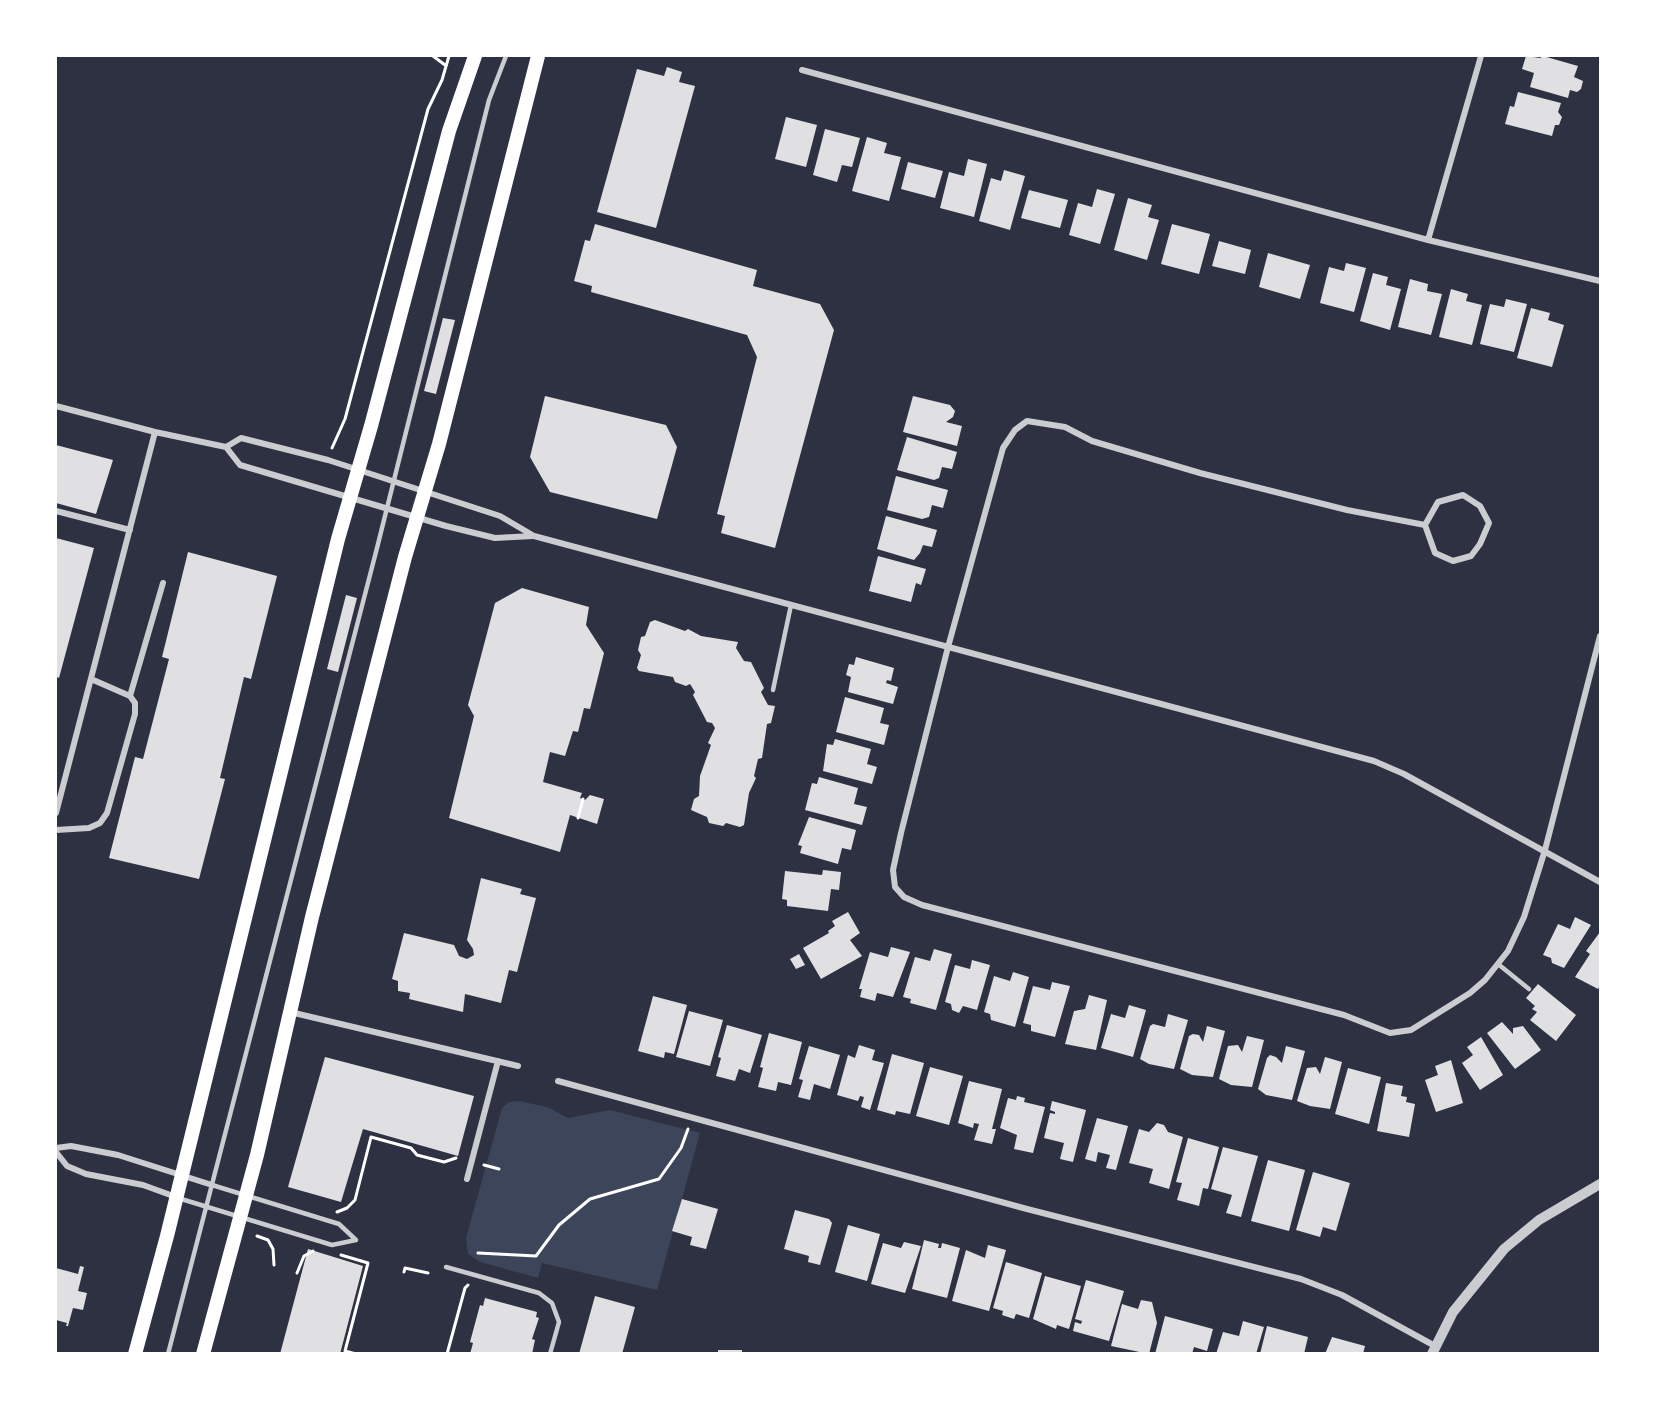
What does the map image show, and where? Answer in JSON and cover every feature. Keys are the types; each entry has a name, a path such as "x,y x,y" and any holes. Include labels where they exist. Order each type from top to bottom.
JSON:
{"main road":[{"path":"135,1353 182,1174 350,498 449,131 475,56"},
{"path":"203,1353 257,1155 290,1012 400,579 426,490 538,56"}],"street":[{"path":"1428,240 1480,56"},
{"path":"802,70 1428,240 1600,281"},
{"path":"56,406 155,432 226,447 240,465 418,518 495,538 534,536"},
{"path":"1425,525 1347,510 1200,473 1092,441 1065,427 1027,421 1015,430 1003,448 948,647 893,870 894,887 912,901 1183,975 1344,1015 1396,1034 1411,1030 1470,993 1508,951 1524,917 1545,850 1600,636"},
{"path":"56,813 155,432"},
{"path":"226,447 241,438 359,469 500,516 534,536 1374,761 1404,774 1600,882"},
{"path":"1463,495 1480,506 1488,523 1480,544 1471,556 1453,561 1435,553 1425,525 1438,502 1463,495"},
{"path":"56,511 130,530"},
{"path":"130,696 163,583"},
{"path":"56,830 89,828 100,823 107,813 135,714 135,703 130,696 91,679"},
{"path":"290,1012 518,1066"},
{"path":"467,1179 498,1061"},
{"path":"558,1081 1301,1279 1342,1295 1433,1350 1453,1312 1504,1249 1539,1220 1600,1184"},
{"path":"176,1197 143,1185 86,1174 67,1166 56,1150 70,1146 80,1148 182,1174 212,1185"}],"lane":[{"path":"501,56 501,66"},
{"path":"168,1353 387,509 489,100 506,56"},
{"path":"773,690 791,606"},
{"path":"1498,964 1529,989"},
{"path":"176,1197 205,1208 332,1245 356,1240 339,1224 244,1197 212,1185"},
{"path":"446,1267 538,1293 552,1303 559,1322 550,1353"}],"path":[{"path":"433,56 445,65"},
{"path":"332,448 345,419 428,109 449,56"},
{"path":"578,818 583,799"},
{"path":"478,1253 536,1256 559,1225 590,1199 659,1179 681,1148 692,1118"},
{"path":"335,1212 347,1208 355,1200 371,1137 411,1148 417,1155 435,1160 444,1162 456,1158"},
{"path":"482,1165 499,1169"},
{"path":"257,1236 268,1240 273,1250 274,1265"},
{"path":"356,1353 345,1351 368,1263"},
{"path":"404,1272 405,1268 428,1273"},
{"path":"447,1353 465,1288 469,1284"}],"shaded area":[{"path":"519,1101 547,1107 568,1118 610,1110 700,1133 657,1290 542,1263 538,1278 480,1262 468,1254 466,1238 502,1108 509,1102"}],"building":[{"path":"1526,56 1540,58 1543,56 1578,66 1574,77 1583,81 1581,89 1577,92 1570,90 1568,98 1530,87 1534,73 1522,69"},
{"path":"667,67 682,72 679,82 695,86 656,228 597,212 637,69 664,76"},
{"path":"1518,92 1561,103 1558,112 1562,117 1559,125 1555,125 1552,136 1505,124 1510,106 1514,107"},
{"path":"786,117 817,125 806,167 775,159"},
{"path":"825,129 860,138 852,167 842,165 837,182 813,175"},
{"path":"867,137 887,143 884,153 901,157 889,201 852,191"},
{"path":"968,159 987,164 974,217 940,208 949,172 964,176"},
{"path":"908,162 943,171 935,198 901,189"},
{"path":"1004,170 1025,176 1010,230 979,221 991,178 1001,181"},
{"path":"1097,189 1115,194 1100,244 1069,235 1078,203 1092,207"},
{"path":"1029,190 1068,200 1060,228 1021,218"},
{"path":"1128,198 1152,205 1148,217 1159,220 1147,260 1114,250"},
{"path":"595,224 757,270 753,286 820,304 834,330 775,548 721,533 725,516 717,514 757,357 747,335 591,292 592,286 574,281 585,240 590,241"},
{"path":"1172,224 1210,234 1199,274 1161,264"},
{"path":"1219,241 1251,250 1245,274 1212,266"},
{"path":"1268,253 1310,265 1300,299 1259,287"},
{"path":"1346,263 1366,268 1354,312 1320,303 1329,267 1344,271"},
{"path":"1373,273 1388,277 1386,285 1401,289 1390,330 1360,321"},
{"path":"1410,279 1428,284 1427,291 1442,294 1431,335 1398,327"},
{"path":"1451,289 1468,294 1466,301 1482,305 1472,345 1439,337"},
{"path":"1506,299 1527,304 1514,352 1480,344 1490,304 1504,307"},
{"path":"1531,308 1550,313 1548,320 1564,325 1552,367 1517,358"},
{"path":"443,318 455,320 436,394 424,391"},
{"path":"545,396 666,425 677,447 657,519 550,492 530,457"},
{"path":"913,396 950,405 955,411 953,417 946,422 962,426 957,446 903,432"},
{"path":"907,437 957,452 952,469 942,467 939,478 934,480 897,470"},
{"path":"56,445 113,460 96,514 56,503"},
{"path":"896,476 948,490 943,508 932,505 929,517 922,519 887,510"},
{"path":"886,516 937,530 932,547 923,545 914,560 877,549"},
{"path":"56,538 94,548 59,678 56,677"},
{"path":"188,552 277,576 251,679 244,677 220,778 225,779 199,879 109,858 135,757 143,759 169,659 162,657"},
{"path":"878,556 926,569 921,585 916,583 911,602 869,591"},
{"path":"522,588 589,607 586,625 604,653 590,709 584,708 578,732 573,731 565,756 550,752 543,782 582,793 580,798 585,800 590,795 604,799 597,824 570,815 560,852 449,818 474,716 468,705 495,603"},
{"path":"346,595 357,598 338,672 327,669"},
{"path":"655,620 685,631 688,629 701,636 738,642 736,648 744,661 751,662 764,688 761,692 768,705 775,706 771,723 767,724 762,758 758,759 754,776 756,778 749,793 744,825 740,827 726,823 723,826 709,823 707,817 691,810 694,799 699,796 700,776 711,745 708,743 715,728 712,723 707,722 690,684 686,686 675,682 673,677 639,671 637,668 641,655 638,650 641,637 645,636 650,622"},
{"path":"856,657 894,668 891,681 887,680 886,683 898,687 893,704 848,692 851,677 846,675 849,664 854,665"},
{"path":"845,697 884,708 880,723 889,725 884,745 836,732"},
{"path":"835,739 871,749 867,764 877,767 872,784 823,771 827,744 833,745"},
{"path":"819,777 858,788 854,804 867,807 862,825 805,810 812,783 817,784"},
{"path":"809,817 856,830 851,850 842,848 838,864 800,853 802,846 798,845"},
{"path":"823,870 841,872 839,890 831,889 828,911 787,906 787,900 782,899 785,871 822,875"},
{"path":"481,878 522,889 520,894 536,898 517,972 509,970 501,1003 465,994 463,1012 409,999 410,993 398,991 398,981 392,979 404,933 454,945 459,956 467,959 474,955 467,940"},
{"path":"848,912 860,933 850,940 862,956 821,979 803,948 829,933 828,931 835,926 832,921"},
{"path":"1575,917 1591,925 1564,968 1552,963 1551,958 1543,955 1558,924 1570,929"},
{"path":"1600,932 1600,986 1598,989 1575,977 1590,954 1586,951"},
{"path":"891,947 910,952 893,997 877,993 875,1001 860,997 862,989 859,989 870,952 888,957"},
{"path":"934,949 952,954 936,1010 910,1003 911,999 903,997 915,957 930,961"},
{"path":"799,954 805,965 796,969 790,959"},
{"path":"972,960 990,965 977,1010 963,1006 959,1013 952,1010 951,1004 945,1002 955,965 970,969"},
{"path":"1013,972 1029,977 1015,1027 991,1020 990,1014 984,1012 994,976 1010,981"},
{"path":"1052,982 1070,986 1055,1037 1031,1031 1031,1025 1023,1023 1033,986 1050,990"},
{"path":"1538,984 1576,1015 1556,1041 1530,1020 1537,1012 1532,1009 1535,1006 1526,998"},
{"path":"1089,995 1107,1000 1096,1050 1065,1044 1074,1011 1085,1009"},
{"path":"653,996 687,1005 674,1054 665,1052 664,1058 638,1051"},
{"path":"1129,1005 1146,1010 1133,1057 1101,1048 1111,1014 1125,1018"},
{"path":"689,1011 723,1020 710,1066 676,1057"},
{"path":"1168,1014 1188,1020 1174,1069 1149,1064 1140,1059 1150,1026 1153,1024 1165,1027"},
{"path":"1502,1022 1513,1034 1513,1028 1523,1026 1541,1050 1515,1069 1487,1033"},
{"path":"727,1025 762,1035 750,1073 739,1069 735,1081 716,1076 721,1058 718,1057"},
{"path":"1207,1026 1225,1031 1213,1077 1192,1075 1180,1069 1189,1036 1199,1035 1203,1042"},
{"path":"769,1033 802,1042 791,1085 778,1082 776,1091 758,1087 763,1068 760,1067"},
{"path":"1247,1036 1264,1040 1252,1087 1231,1085 1219,1079 1228,1046 1238,1045 1242,1052"},
{"path":"1481,1037 1503,1075 1480,1090 1462,1063 1473,1055 1467,1047"},
{"path":"859,1045 875,1050 872,1060 884,1063 870,1110 861,1107 864,1097 860,1096 858,1101 837,1095 848,1055 855,1058"},
{"path":"809,1046 840,1055 830,1089 814,1084 810,1100 798,1097 803,1080 799,1079"},
{"path":"1286,1046 1305,1051 1292,1100 1266,1095 1258,1089 1267,1058 1270,1055 1276,1057 1282,1063"},
{"path":"892,1054 924,1063 910,1114 896,1111 895,1115 877,1110"},
{"path":"325,1057 474,1096 458,1156 363,1129 341,1202 288,1187"},
{"path":"1325,1057 1342,1062 1330,1109 1297,1101 1307,1068 1316,1067 1320,1074"},
{"path":"1451,1060 1463,1103 1436,1112 1425,1080 1438,1075 1435,1066"},
{"path":"930,1067 963,1076 949,1125 916,1116"},
{"path":"1348,1068 1381,1077 1369,1124 1335,1114"},
{"path":"969,1081 1002,1089 992,1129 996,1129 992,1144 974,1140 979,1124 974,1123 973,1128 958,1123"},
{"path":"1386,1083 1403,1086 1401,1096 1407,1097 1406,1102 1415,1104 1409,1137 1377,1131"},
{"path":"1017,1096 1025,1098 1024,1102 1045,1107 1033,1153 1014,1149 1017,1135 1000,1128 1008,1098 1016,1100"},
{"path":"1052,1101 1086,1110 1073,1162 1060,1159 1064,1143 1044,1138 1050,1113 1055,1114 1050,1110"},
{"path":"1097,1118 1128,1126 1116,1170 1106,1168 1110,1155 1098,1152 1096,1162 1085,1159"},
{"path":"1157,1123 1164,1125 1168,1132 1183,1137 1169,1189 1149,1183 1153,1169 1129,1163 1139,1129 1149,1132"},
{"path":"1188,1138 1219,1147 1208,1189 1203,1188 1199,1206 1177,1200 1182,1183 1176,1182"},
{"path":"1223,1147 1258,1156 1241,1217 1226,1213 1232,1195 1211,1189"},
{"path":"1268,1160 1305,1170 1289,1231 1251,1221"},
{"path":"1313,1172 1350,1183 1336,1231 1323,1227 1320,1237 1296,1230"},
{"path":"682,1199 718,1209 706,1249 690,1245 692,1237 672,1231"},
{"path":"795,1210 829,1219 832,1223 820,1265 808,1262 809,1256 784,1249"},
{"path":"848,1225 880,1234 867,1281 835,1272"},
{"path":"924,1240 939,1244 938,1248 941,1248 942,1243 960,1248 947,1298 912,1289"},
{"path":"904,1242 921,1246 905,1293 871,1284 883,1243 901,1248"},
{"path":"988,1245 1006,1250 989,1311 952,1301 966,1250 985,1258"},
{"path":"308,1249 363,1266 340,1354 280,1354"},
{"path":"1006,1262 1042,1273 1029,1318 1016,1314 1014,1319 1002,1315 1003,1311 993,1308"},
{"path":"80,1266 84,1267 78,1291 87,1293 83,1310 73,1308 68,1326 66,1326 67,1323 56,1320 56,1268 78,1274"},
{"path":"1045,1276 1081,1286 1069,1329 1057,1325 1056,1329 1033,1319"},
{"path":"1086,1280 1124,1291 1109,1341 1073,1331 1075,1322 1081,1324 1082,1321 1075,1319"},
{"path":"595,1296 635,1307 622,1354 579,1354"},
{"path":"485,1298 537,1312 536,1317 539,1318 532,1339 535,1340 532,1354 470,1354 473,1343 470,1342 480,1305 483,1306"},
{"path":"1141,1300 1152,1302 1157,1323 1149,1354 1111,1346 1122,1304 1138,1309"},
{"path":"1165,1316 1213,1329 1207,1351 1194,1347 1192,1354 1155,1354"},
{"path":"1243,1321 1264,1327 1256,1354 1216,1354 1223,1332 1239,1336"},
{"path":"1267,1326 1308,1337 1304,1354 1260,1354"},
{"path":"1332,1337 1365,1346 1363,1354 1325,1354"},
{"path":"718,1350 742,1350 742,1354 718,1354"}]}
